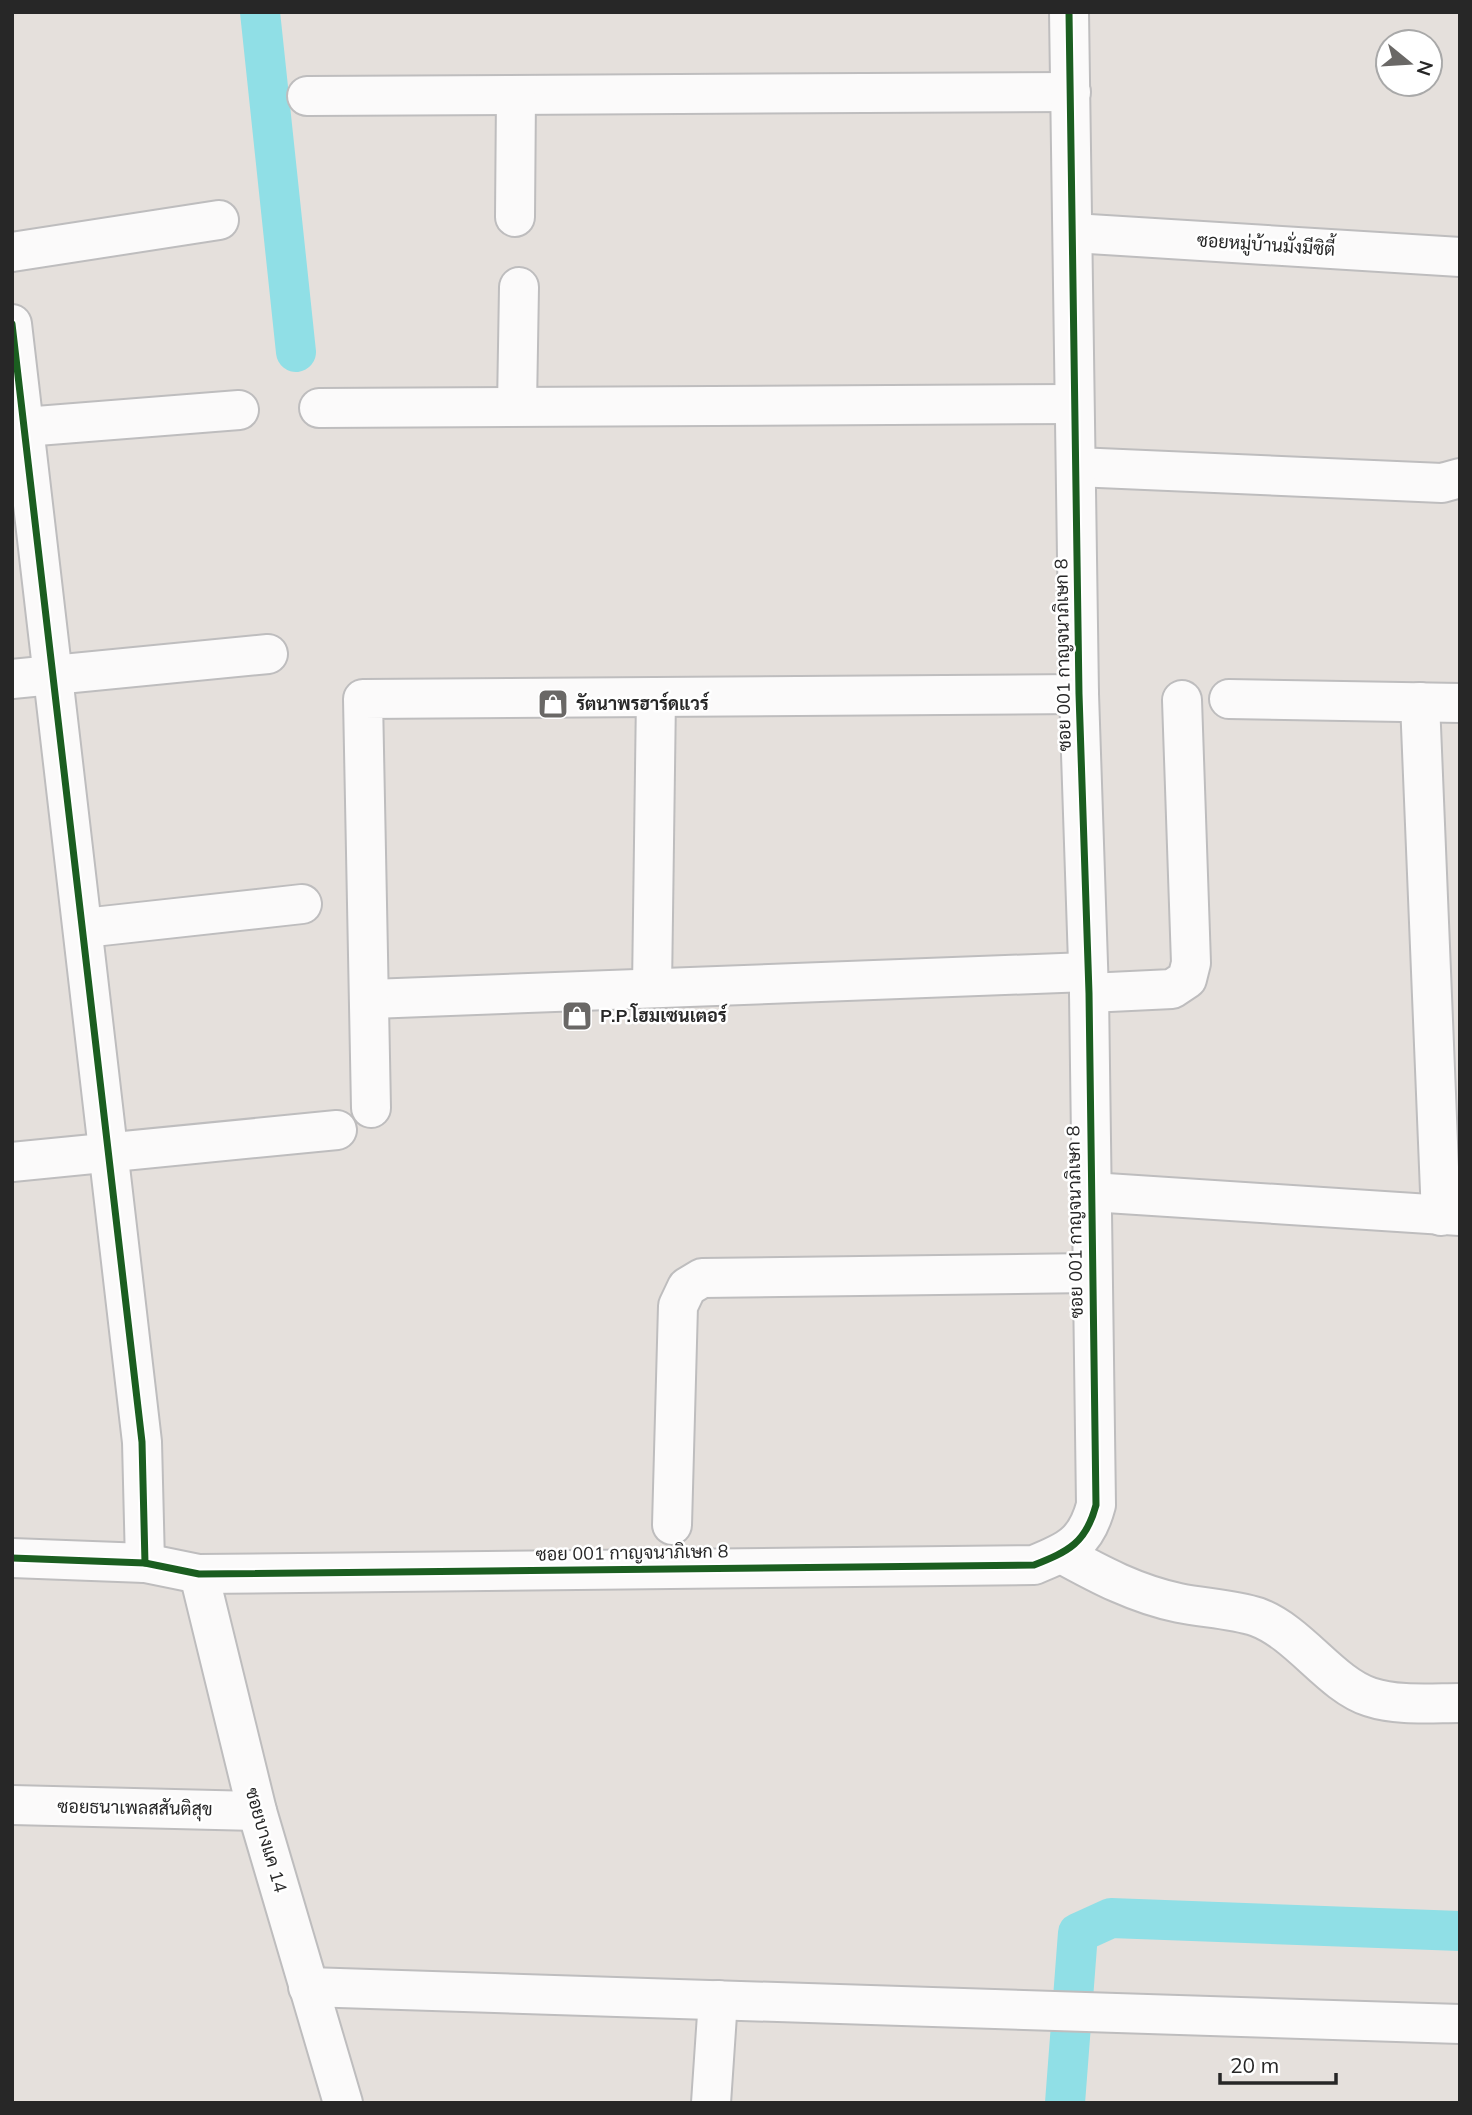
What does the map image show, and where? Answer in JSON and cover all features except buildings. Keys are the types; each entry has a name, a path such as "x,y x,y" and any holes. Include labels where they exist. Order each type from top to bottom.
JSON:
{"street":[{"name":"ซอย 001 กาญจนาภิเษก 8","path":"12,1558 145,1563 199,1574 1034,1564 1062,1554 1079,1542 1091,1525 1096,1505 1088,982 1079,694 1069,12"},
{"path":"307,96 1071,92"},
{"path":"515,218 516,95"},
{"path":"12,252 219,220"},
{"name":"ซอยหมู่บ้านมั่งมีซิตี้","path":"1073,233 1460,257"},
{"path":"517,406 519,287"},
{"path":"12,324 142,1443 145,1563"},
{"path":"318,408 1074,404"},
{"path":"24,427 239,410"},
{"path":"1076,467 1442,483 1460,478"},
{"path":"12,679 268,653"},
{"path":"371,1108 371,999 363,699 1079,694"},
{"path":"652,988 656,697"},
{"path":"1229,699 1460,703"},
{"path":"371,999 652,988 1088,982 1172,989 1187,979 1191,963 1182,700"},
{"path":"1091,1192 1450,1216 1420,702"},
{"path":"84,928 302,904"},
{"path":"12,1162 337,1130"},
{"path":"672,1525 678,1306 687,1287 702,1278 1091,1273"},
{"path":"1062,1554 1115,1584 1176,1602 1257,1617 1287,1634 1336,1676 1368,1697 1402,1702 1460,1703"},
{"name":"ซอยบางแค 14","path":"199,1574 257,1811 343,2103"},
{"name":"ซอยธนาเพลสสันติสุข","path":"12,1805 257,1811"},
{"path":"308,1987 1460,2024"},
{"path":"711,2103 718,2000"}],"waterway":[{"path":"260,12 296,352"},
{"path":"1065,2103 1078,1933 1111,1918 1460,1931"}],"cycle path":[{"path":"12,1558 145,1563 199,1574 1034,1565 1066,1550 1081,1537 1096,1505 1089,993 1079,694 1069,12"},
{"path":"12,324 142,1442 145,1563"}],"place":[{"name":"รัตนาพรฮาร์ดแวร์","path":"553,704"},
{"name":"P.P.โฮมเซนเตอร์","path":"577,1016"}]}
